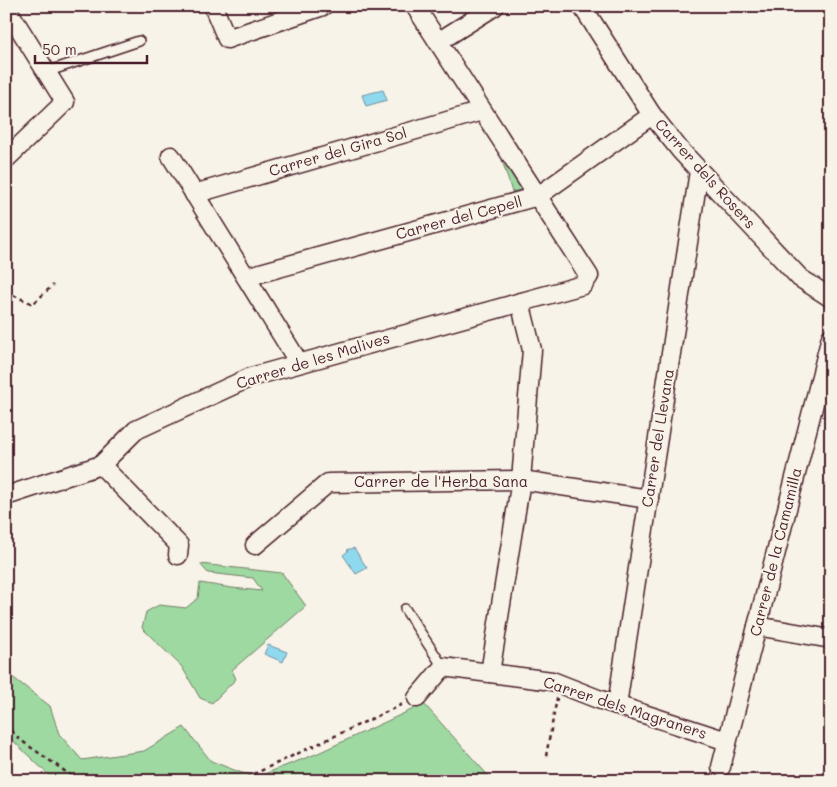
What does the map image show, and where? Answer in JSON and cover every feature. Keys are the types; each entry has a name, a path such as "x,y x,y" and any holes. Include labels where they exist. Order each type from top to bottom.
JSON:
{"street":[{"path":"213,6 228,39 323,6"},
{"path":"414,6 538,196"},
{"path":"438,42 495,6"},
{"name":"Carrer dels Rosers","path":"582,6 652,115 680,150 800,278 831,298"},
{"path":"6,8 65,102 6,160"},
{"name":"Carrer del Gira Sol","path":"194,194 482,111"},
{"name":"Carrer del Cepell","path":"246,277 538,196 652,115"},
{"path":"171,156 300,363"},
{"name":"Carrer del Llevana","path":"617,705 699,171"},
{"name":"Carrer de les Malives","path":"6,496 101,466 136,430 251,377 583,285 589,276 538,196"},
{"path":"490,674 521,480 532,350 520,302"},
{"name":"Carrer de la Camamilla","path":"721,767 831,337"},
{"path":"101,466 180,545 178,555"},
{"name":"Carrer de l'Herba Sana","path":"255,545 328,483 521,480 649,499"},
{"path":"757,626 831,639"},
{"path":"417,698 444,668"},
{"name":"Carrer dels Magraners","path":"444,668 552,681 617,705 727,741"}],"lane":[{"path":"46,72 140,41"},
{"path":"405,609 444,668"}],"path":[{"path":"6,292 32,304 53,285"},
{"path":"546,756 560,684"},
{"path":"239,781 417,698"},
{"path":"6,725 26,744 76,779 84,781"}],"green space":[{"path":"507,154 528,188 512,192 502,160"},
{"path":"200,564 282,573 306,606 232,670 236,679 212,703 200,698 182,667 142,628 146,612 159,605 186,608 198,598 200,583 262,591 253,578 208,573"},
{"path":"6,672 50,706 59,734 82,760 144,751 184,727 211,761 242,773 259,776 316,754 424,704 493,781 55,781 6,734"}],"water":[{"path":"383,90 387,100 366,106 362,95"},
{"path":"354,548 367,568 356,574 343,555 348,549"},
{"path":"268,645 287,652 283,662 264,654"}]}
